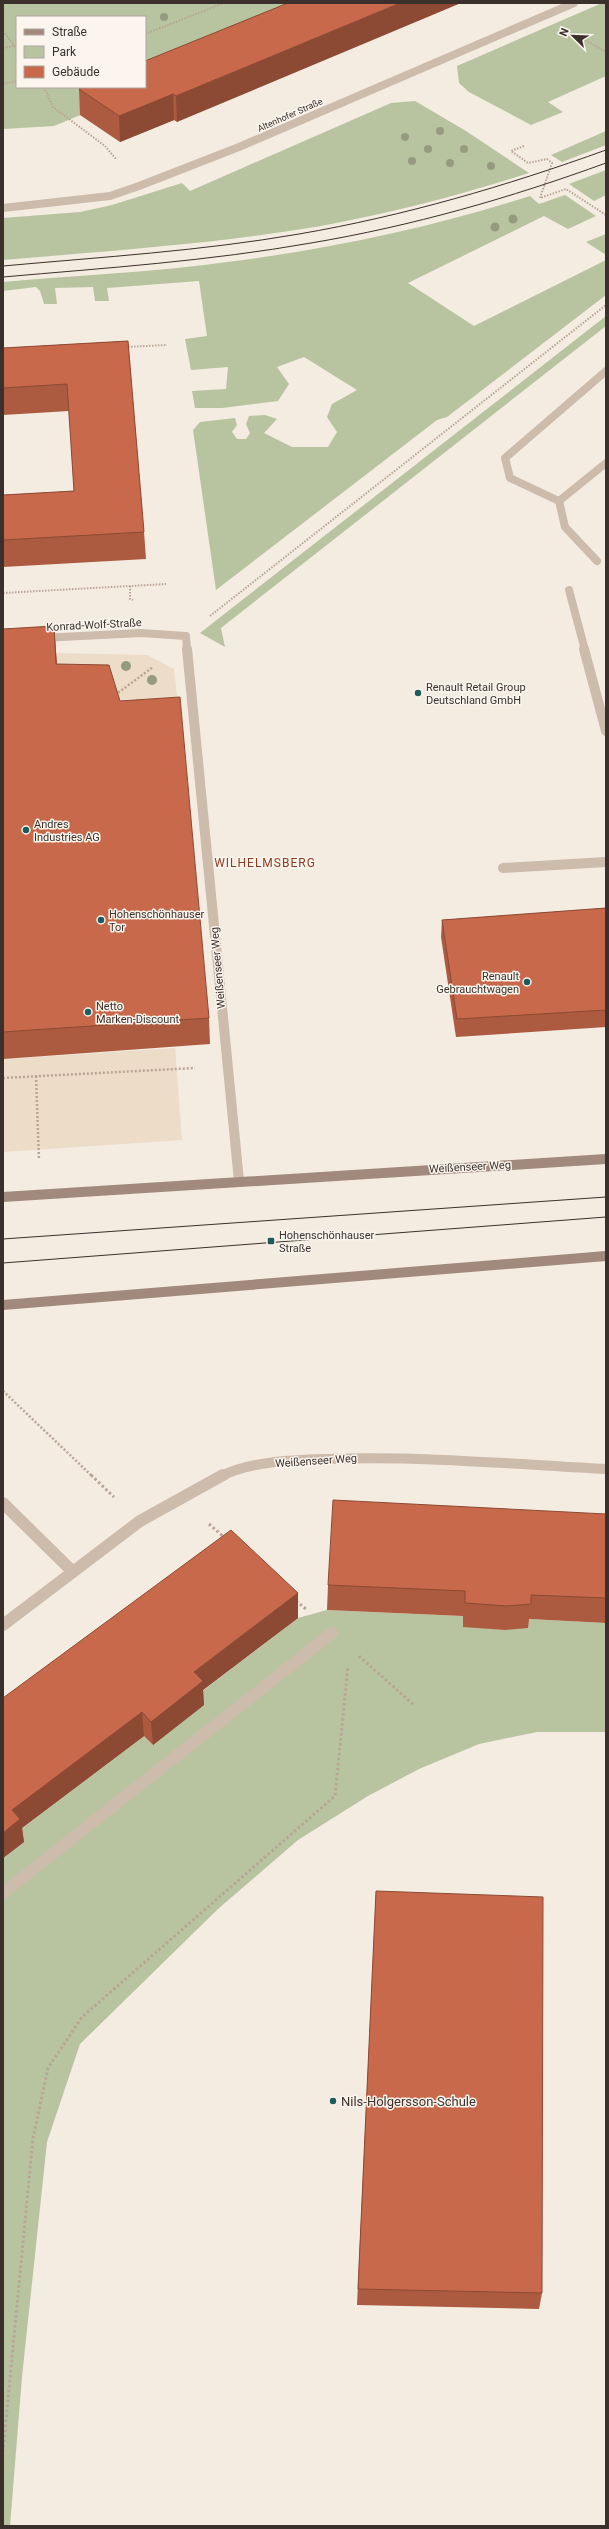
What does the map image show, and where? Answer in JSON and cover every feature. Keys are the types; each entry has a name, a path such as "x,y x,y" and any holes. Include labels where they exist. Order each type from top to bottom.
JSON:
{"main road":[{"name":"Weißenseer Weg","path":"3,1197 606,1159"},
{"path":"3,1304 337,1279 606,1256"}],"street":[{"name":"Altenhofer Straße","path":"3,208 110,196 152,181 239,148 574,3"},
{"path":"559,501 510,478 505,458 606,371"},
{"path":"559,501 606,463"},
{"path":"559,501 565,527 597,561"},
{"path":"569,590 606,731"},
{"name":"Konrad-Wolf-Straße","path":"34,639 140,633 186,636"},
{"name":"Weißenseer Weg","path":"186,636 239,1181"},
{"path":"503,868 606,862"},
{"name":"Weißenseer Weg","path":"3,1625 72,1571 140,1522 233,1470 295,1460 390,1457 606,1469"},
{"path":"3,1502 72,1571"},
{"path":"3,1893 332,1633"}],"path":[{"path":"146,34 224,3"},
{"path":"3,31 14,46 3,48"},
{"path":"3,84 16,81"},
{"path":"44,88 53,107 105,146 118,162"},
{"path":"524,146 511,151 528,163 547,159 552,163 540,198 566,189 606,214"},
{"path":"110,698 160,662 186,636 606,305"},
{"path":"120,348 166,345"},
{"path":"3,593 166,584"},
{"path":"3,1078 227,1066"},
{"path":"36,1076 39,1160"},
{"path":"3,1391 117,1500"},
{"path":"208,1524 230,1542"},
{"path":"292,1597 414,1705"},
{"path":"355,1660 359,1656"},
{"path":"3,2452 33,2138 48,2068 82,2017 335,1796 347,1667 351,1664"}],"green space":[{"path":"3,3 351,3 146,88 146,16 16,16 16,88 146,88 54,126 3,129"},
{"path":"602,3 606,3 606,76 548,102 563,112 531,125 469,92 459,83 457,66"},
{"path":"415,101 466,131 529,173 426,203 321,226 242,238 3,260 3,218 80,212 112,205 182,183 190,191 391,103"},
{"path":"606,131 606,145 562,162 551,155"},
{"path":"606,170 606,195 594,201 569,184"},
{"path":"565,195 596,216 568,229 544,216 408,283 474,326 606,260 606,295 447,417 437,420 216,590 193,430 200,422 235,418 237,425 232,432 237,439 246,439 250,433 246,424 249,416 265,415 277,419 264,433 292,447 328,447 337,432 327,417 332,404 357,390 304,357 277,367 289,384 278,401 222,408 195,408 192,391 226,389 228,367 191,370 185,339 207,336 199,281 107,288 109,301 95,301 93,287 55,288 57,304 44,304 40,291 36,287 3,291 3,282 206,265 310,250 420,227 530,196 539,204"},
{"path":"606,234 606,255 586,242"},
{"path":"606,316 606,326 221,628 225,647 200,633"},
{"path":"327,1610 463,1616 463,1626 505,1630 528,1619 606,1623 606,1732 537,1732 479,1744 419,1769 368,1796 298,1840 218,1909 80,2044 47,2142 22,2377 10,2526 3,2526 3,1858 24,1842 16,1833 144,1736 153,1745 204,1705 196,1696 298,1618"}],"shaded area":[{"path":"56,653 147,655 174,669 180,724 58,691"},
{"path":"175,1048 182,1140 3,1152 3,1059"}],"building":[{"path":"288,3 400,3 176,96 173,94 119,116 79,89 146,88 146,61"},
{"path":"128,341 144,532 3,540 3,495 74,491 67,384 3,388 3,348"},
{"name":"Hohenschönhauser Tor","path":"54,626 56,664 109,665 120,701 180,697 209,1018 3,1032 3,629"},
{"name":"Renault Gebrauchtwagen","path":"606,908 606,1010 457,1019 442,920"},
{"path":"333,1500 606,1514 606,1598 531,1595 531,1604 507,1606 465,1603 465,1591 328,1585"},
{"path":"231,1530 298,1593 194,1672 203,1681 151,1722 142,1712 12,1810 20,1819 3,1833 3,1698"},
{"path":"376,1891 543,1897 542,2293 358,2289"}],"tram line":[{"path":"3,266 225,245 338,227 416,209 493,188 606,150"},
{"path":"3,277 234,255 349,236 460,210 534,188 606,163"},
{"path":"3,1239 606,1197"},
{"path":"3,1263 606,1217"}],"place":[{"name":"Renault Retail Group Deutschland GmbH","path":"418,693"},
{"name":"Andres Industries AG","path":"26,830"},
{"name":"Hohenschönhauser Tor","path":"101,920"},
{"name":"Renault Gebrauchtwagen","path":"527,982"},
{"name":"Netto Marken-Discount","path":"88,1012"},
{"name":"Hohenschönhauser Straße","path":"271,1241"},
{"name":"Nils-Holgersson-Schule","path":"333,2101"}],"district":[{"name":"WILHELMSBERG","path":"265,863"}]}
